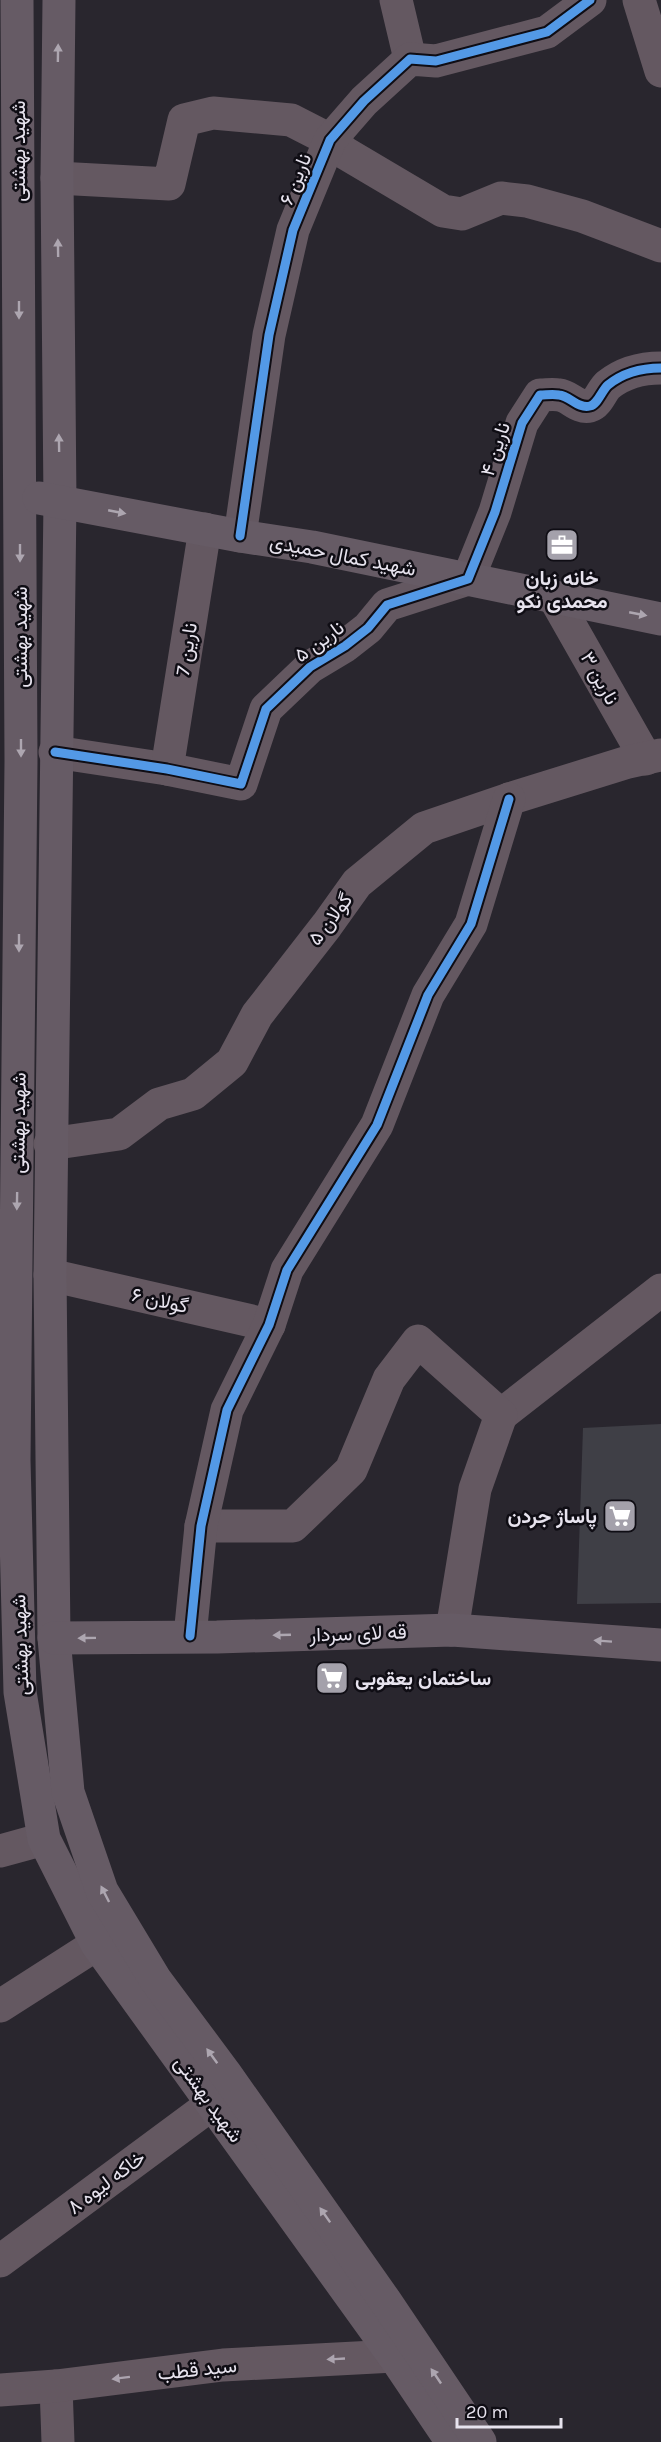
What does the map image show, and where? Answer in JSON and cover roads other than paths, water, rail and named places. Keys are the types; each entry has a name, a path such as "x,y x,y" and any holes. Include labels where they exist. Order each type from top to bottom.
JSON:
{"main road":[{"name":"شهید بهشتی","path":"17,0 21,773 7,1461 10,1693 44,1839 97,1944 394,2356 452,2442"},
{"name":"شهید بهشتی","path":"58,0 60,501 50,1275 54,1638 68,1792 102,1891 155,1979 225,2073 386,2302 480,2442"},
{"name":"شهید کمال حمیدی","path":"20,495 205,530 312,547 661,619"},
{"name":"قه لای سردار","path":"54,1638 452,1630 661,1645"}],"street":[{"path":"396,0 410,59 436,61 547,32 590,0"},
{"path":"639,0 661,72"},
{"name":"نارین ۶","path":"240,536 269,335 293,230 330,140 364,101 410,59"},
{"path":"57,178 169,184 184,120 213,113 291,120 330,140 345,153 443,211 462,214 501,198 527,201 582,216 661,246"},
{"name":"نارین ۴","path":"468,579 495,513 522,423 540,396 561,395 579,405 593,405 608,385 633,370 661,368"},
{"name":"نارین 7","path":"167,769 205,530"},
{"name":"نارین ۵","path":"167,769 241,784 266,709 310,667 345,646 368,628 387,605 468,579"},
{"name":"نارین ۳","path":"554,597 653,757"},
{"path":"55,752 167,769"},
{"name":"گولان ۵","path":"50,1144 119,1134 159,1104 193,1094 232,1062 257,1015 327,926 357,883 424,828 628,762 653,757"},
{"path":"190,1636 201,1526 227,1410 269,1325 287,1270 377,1125 429,995 471,924 509,799"},
{"name":"گولان ۶","path":"50,1275 269,1325"},
{"path":"452,1630 475,1489 501,1415 661,1290"},
{"path":"201,1526 293,1526 351,1470 389,1379 418,1341 501,1415"},
{"path":"0,1851 44,1839"},
{"path":"0,2006 97,1944"},
{"name":"خاکه لیوه ۸","path":"0,2261 212,2104"},
{"name":"سید قطب","path":"0,2390 56,2386 223,2365 394,2356"},
{"path":"56,2386 58,2442"}],"place":[{"name":"خانه زبان محمدی نکو","path":"562,545"},
{"name":"پاساژ جردن","path":"620,1516"},
{"name":"ساختمان یعقوبی","path":"332,1678"}]}
